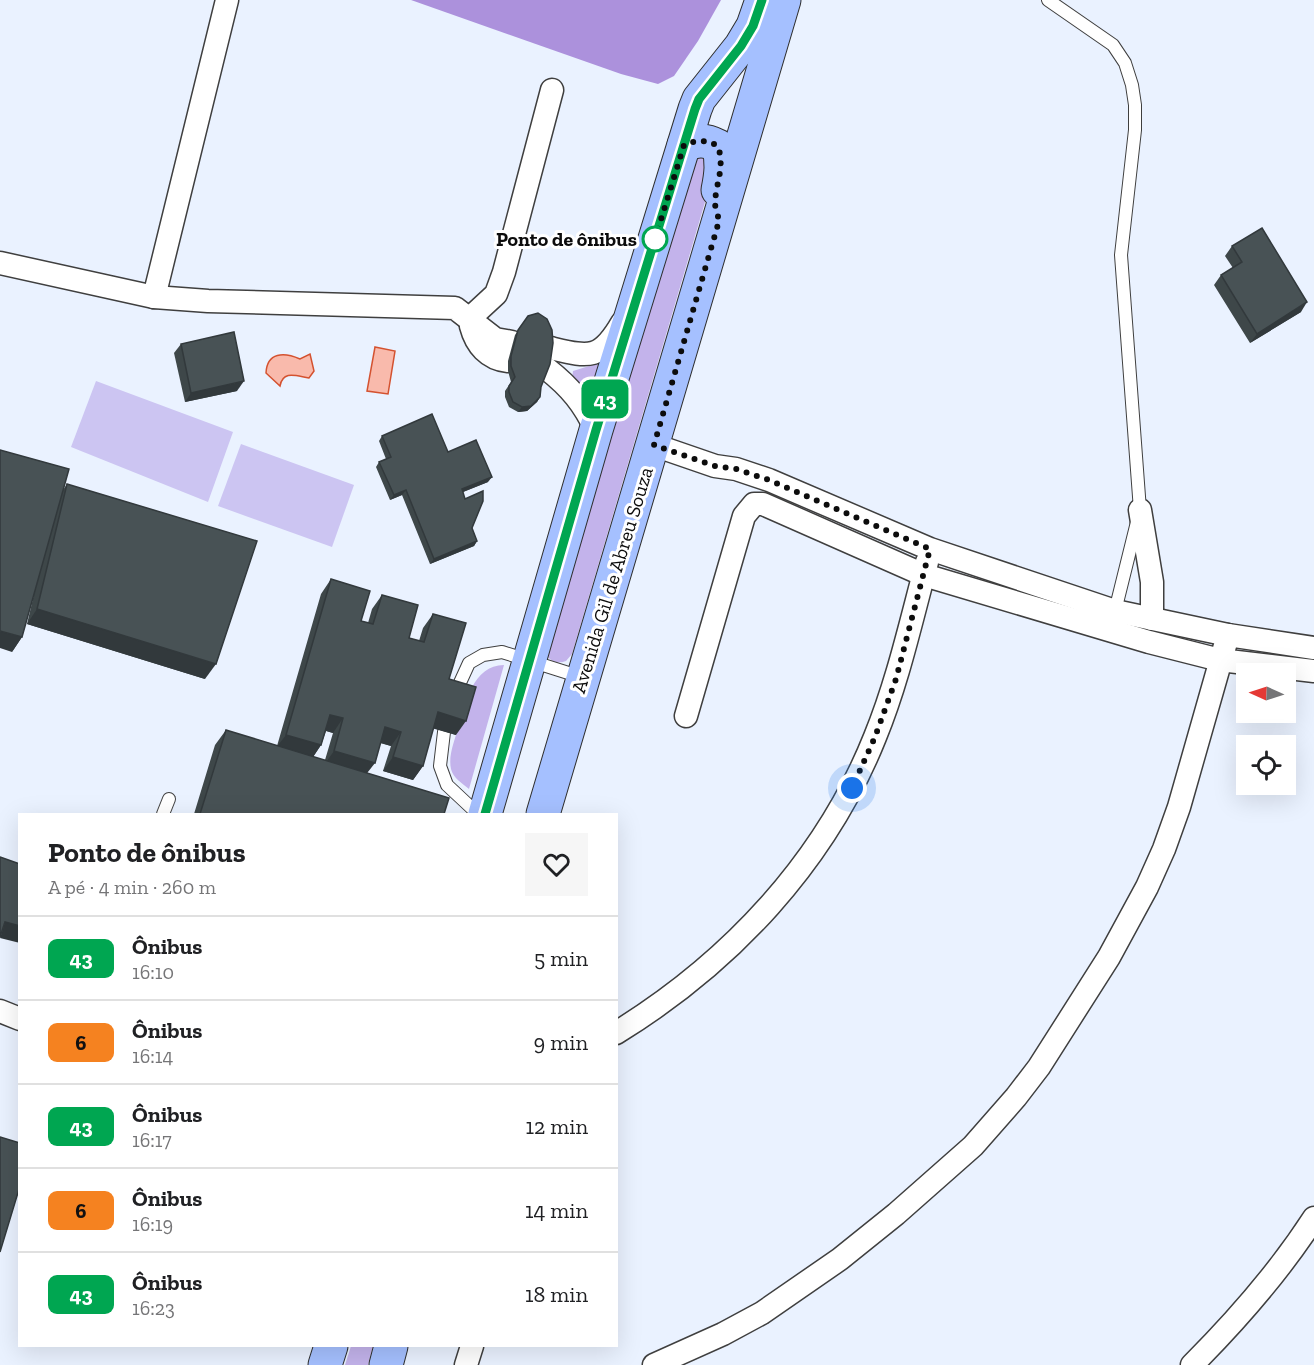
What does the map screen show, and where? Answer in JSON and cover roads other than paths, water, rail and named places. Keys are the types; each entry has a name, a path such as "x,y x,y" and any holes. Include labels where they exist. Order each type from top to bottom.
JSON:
{"street":[{"path":"154,297 227,0"},
{"path":"485,813 596,430 699,99 741,46 753,26 762,0"},
{"name":"Avenida Gil de Abreu Souza","path":"543,813 784,0"},
{"path":"469,319 496,294 504,272 552,90"},
{"path":"684,145 698,140 709,141 718,146 722,172 715,204 719,221"},
{"path":"0,263 154,297 208,302 455,308 510,352"},
{"path":"596,430 578,396 548,359 586,356 597,352 607,345 636,298"},
{"path":"654,445 715,466 736,469 769,480 930,549 1115,611 1228,635 1314,648"},
{"path":"686,716 744,516 754,504 763,504 924,575 1149,642 1220,660 1314,671"},
{"path":"1140,510 1152,582 1152,619"},
{"path":"618,1033 674,995 734,943 764,913 801,870 826,833 852,788 875,737 896,679 930,549"},
{"path":"654,1365 723,1334 762,1313 840,1259 896,1214 973,1146 1040,1067 1109,957 1147,887 1164,849 1179,807 1228,635"},
{"path":"0,1011 18,1018"},
{"path":"1192,1365 1235,1322 1274,1274 1314,1218"},
{"path":"325,1365 331,1347"},
{"path":"386,1365 391,1347"},
{"path":"466,1365 472,1347"}],"lane":[{"path":"1048,0 1113,45 1125,63 1132,85 1135,130 1121,255 1140,510 1115,611"},
{"path":"453,698 469,663 483,655 502,652 582,678"},
{"path":"444,732 440,766 447,785 477,813"},
{"path":"163,813 169,799"}],"place":[{"name":"Ponto de ônibus","path":"655,239"}]}
